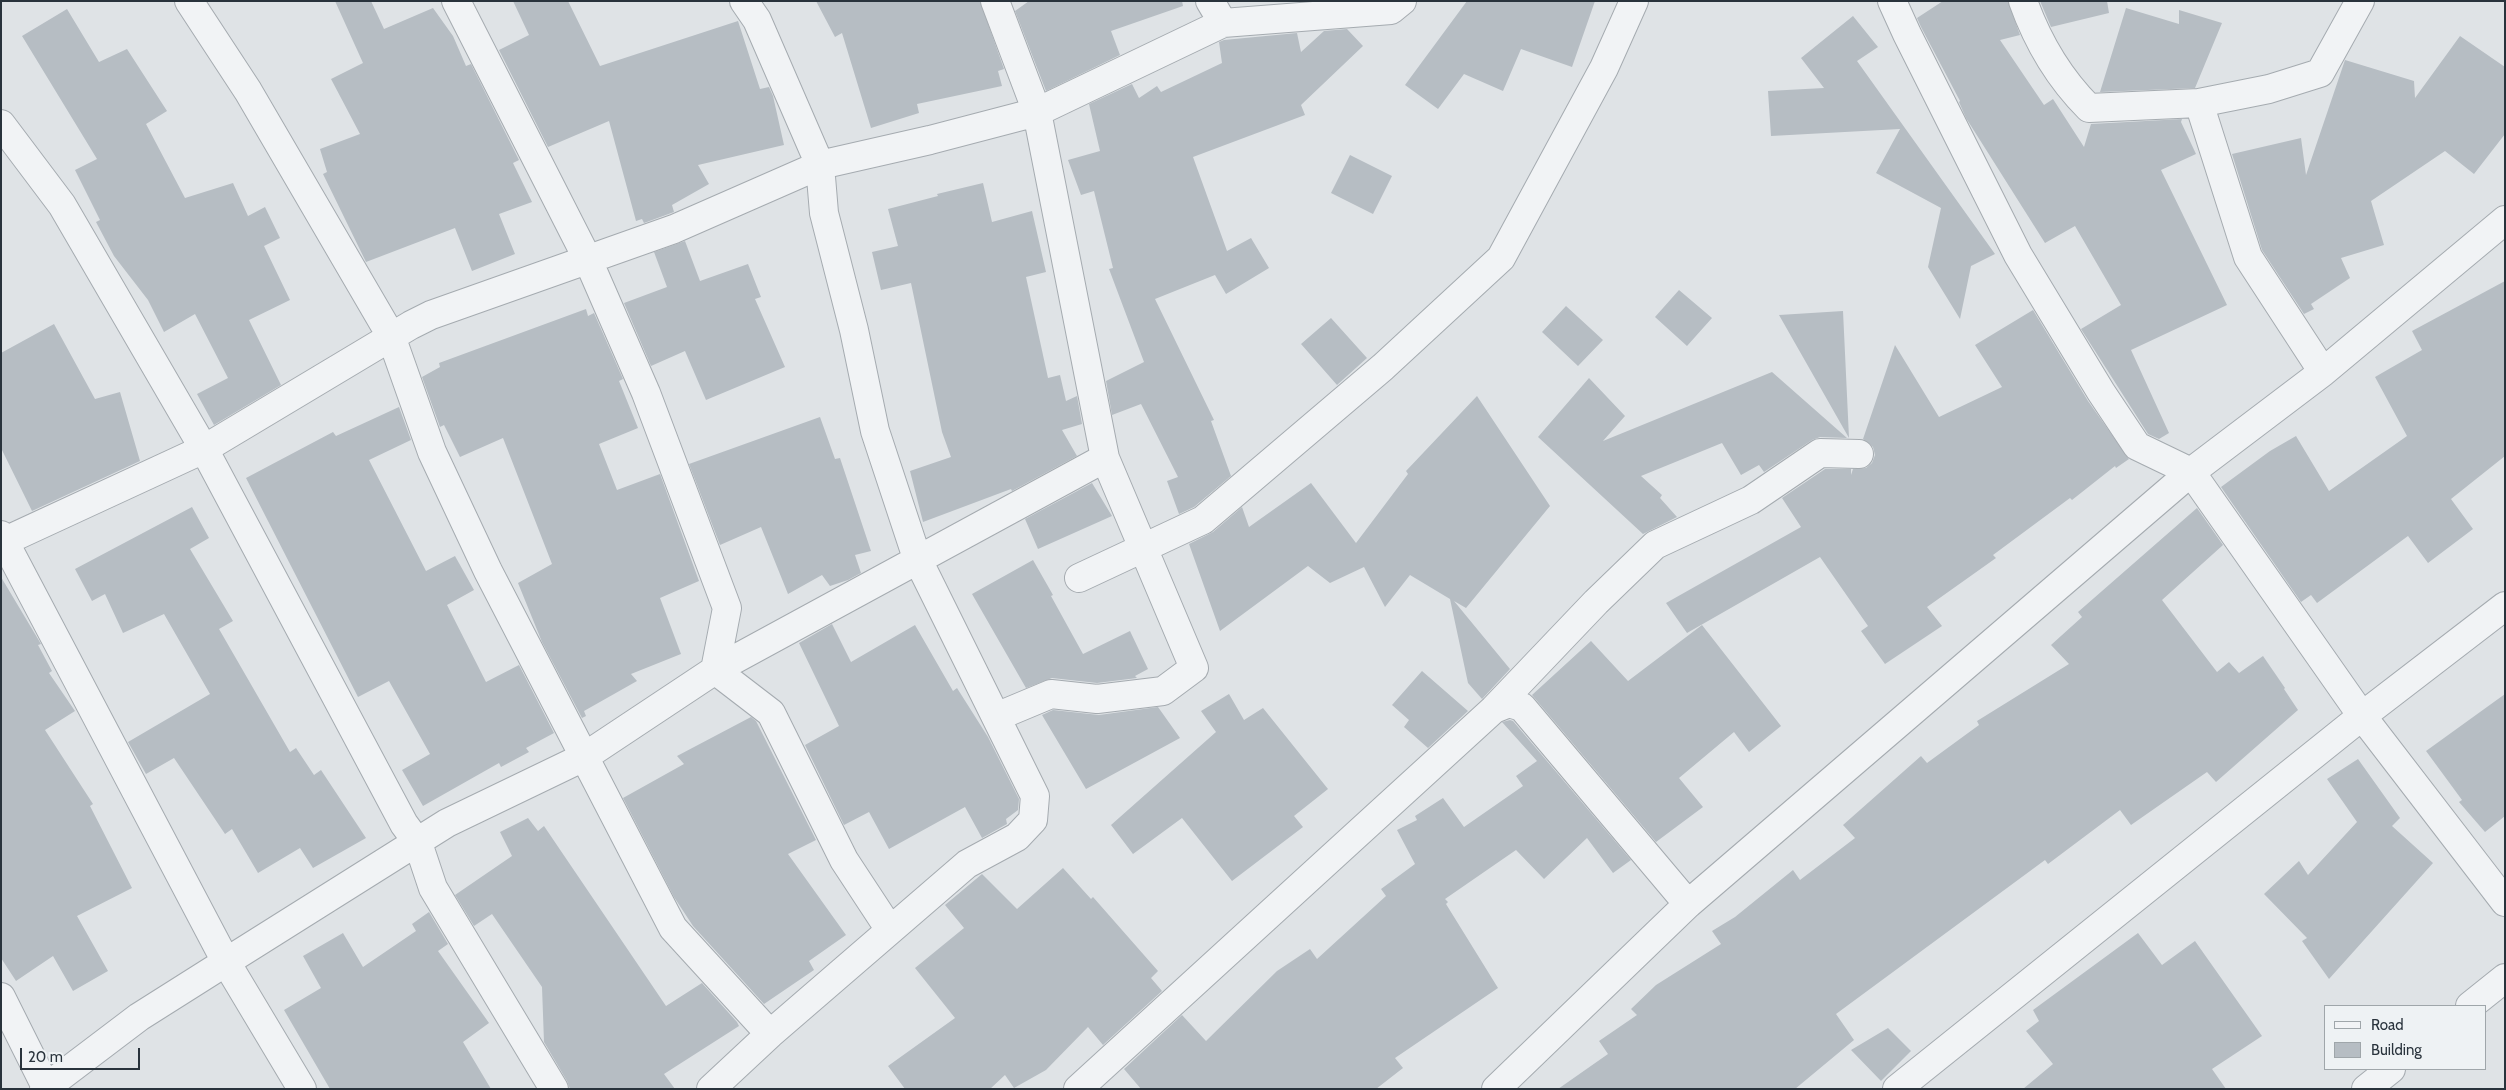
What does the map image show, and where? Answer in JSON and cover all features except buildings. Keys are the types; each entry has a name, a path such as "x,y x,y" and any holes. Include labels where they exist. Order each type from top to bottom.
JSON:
{"street":[{"path":"189,1 248,91 392,336 432,452 488,571 673,928 770,1034"},
{"path":"456,1 588,260 646,393 727,608 715,670"},
{"path":"711,1089 770,1034 967,864 1017,837 1032,820 1035,796 917,558 875,431 854,330 824,213 820,165 757,20 744,1"},
{"path":"995,1 1037,112 1105,458 1194,668 1163,691 1097,699 1051,694 996,717"},
{"path":"302,1089 226,962 3,538 204,449 392,336 431,315 674,229 820,165 930,140 1037,112 1216,12 1391,10 1402,1"},
{"path":"1079,578 1203,520 1383,367 1500,258 1604,68 1634,1"},
{"path":"1892,1 2018,255 2101,392 2138,446 2191,472 2362,716 2505,902"},
{"path":"2023,1 2041,46 2068,87 2089,108 2199,103 2269,88 2320,73 2360,1"},
{"path":"2199,103 2248,257 2323,372"},
{"path":"1,124 62,205 204,449 404,824 418,843 433,888 554,1089"},
{"path":"1496,1089 1688,904 2191,472 2323,372 2505,220"},
{"path":"1078,1089 1494,709 1596,602 1655,545 1751,500 1820,453 1859,454"},
{"path":"1,996 46,1088 140,1017 447,824 584,757 715,670 917,558 1105,458"},
{"path":"1897,1089 2362,716 2505,606"},
{"path":"715,670 771,713 844,860 890,930"},
{"path":"1494,709 1509,703 1522,707 1688,904"},
{"path":"2471,1005 2505,978"},
{"path":"2366,1089 2390,1070"}]}
